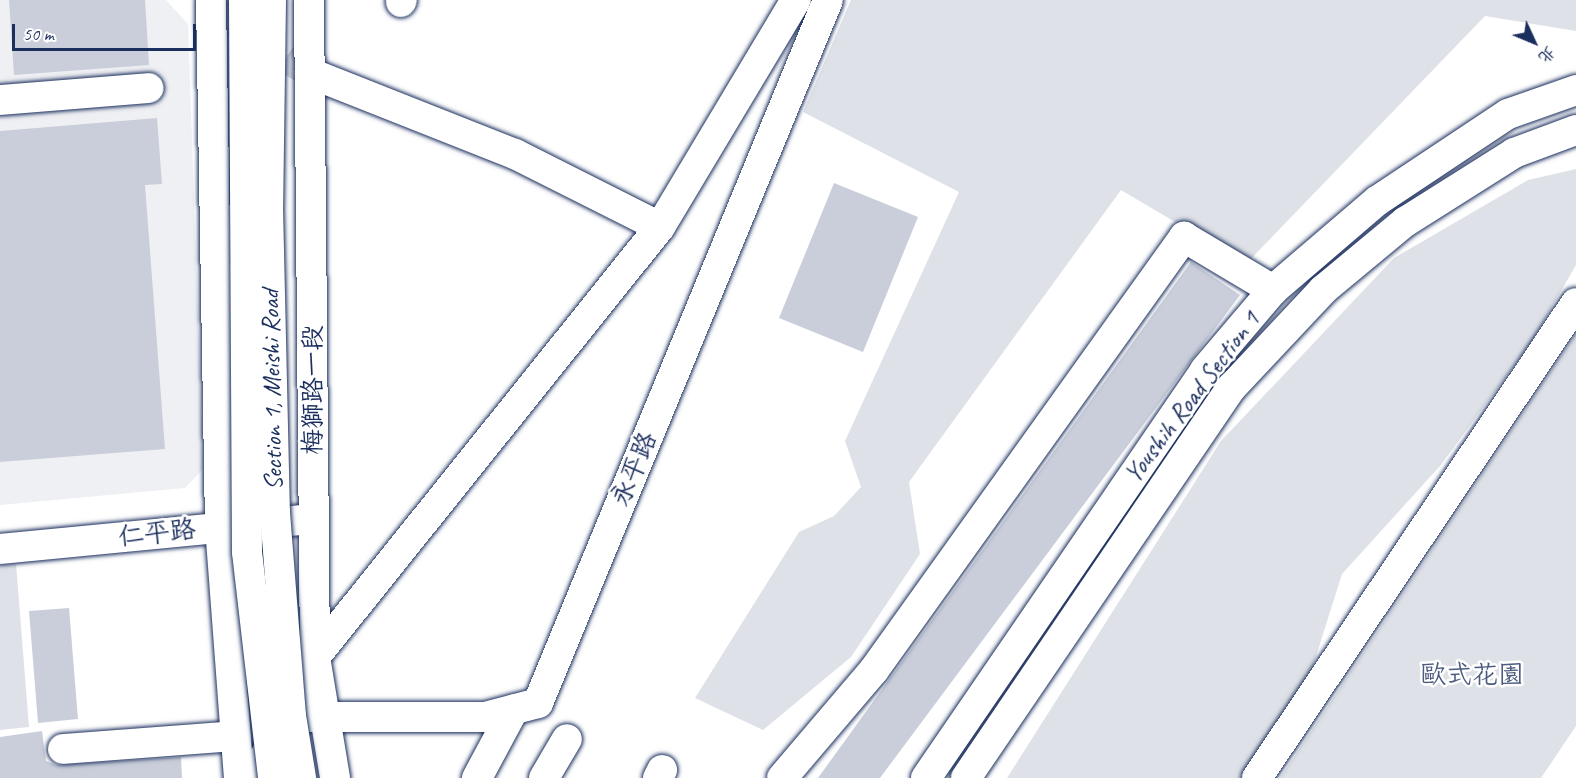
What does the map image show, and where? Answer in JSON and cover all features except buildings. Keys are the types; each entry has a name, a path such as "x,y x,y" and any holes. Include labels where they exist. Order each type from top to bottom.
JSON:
{"street":[{"name":"Section 1, Meishi Road","path":"244,0 248,552 273,778"},
{"name":"Section 1, Meishi Road","path":"271,0 268,207 275,513 291,716 302,778"},
{"name":"梅獅路一段","path":"309,0 315,657 321,714 335,778"},
{"path":"254,778 315,657 660,227 796,0"},
{"name":"永平路","path":"285,717 321,714 485,717 538,703 826,1"},
{"path":"206,2 220,526 239,778"},
{"path":"310,73 515,154 660,227"},
{"path":"0,100 149,88"},
{"name":"Youshih Road Section 1","path":"926,778 1205,370 1273,290 1377,201 1508,114 1576,90"},
{"name":"Youshih Road Section 1","path":"966,778 1233,387 1316,298 1405,222 1514,153 1576,130"},
{"path":"782,778 874,670 1184,237 1273,290"},
{"path":"1257,778 1576,303"},
{"name":"仁平路","path":"0,549 220,526 314,519"},
{"path":"477,778 514,709"},
{"path":"63,750 236,736"},
{"path":"544,778 567,739"}],"shaded area":[{"path":"0,0 166,0 188,24 203,469 185,488 0,505"}],"green space":[{"path":"851,0 1576,0 1576,31 1485,16 1246,264 1121,190 909,482 920,554 851,657 763,730 695,698 799,532 834,516 861,487 845,441 959,192 803,112"},
{"path":"1576,169 1576,265 1532,341 1440,466 1342,574 1311,672 1252,778 1007,778 1221,441 1394,258 1528,180"},
{"name":"歐式花園","path":"1576,334 1576,726 1541,778 1280,778"},
{"path":"16,564 29,727 0,730 0,565"}],"tunnel":[{"path":"211,8 310,73"}]}
